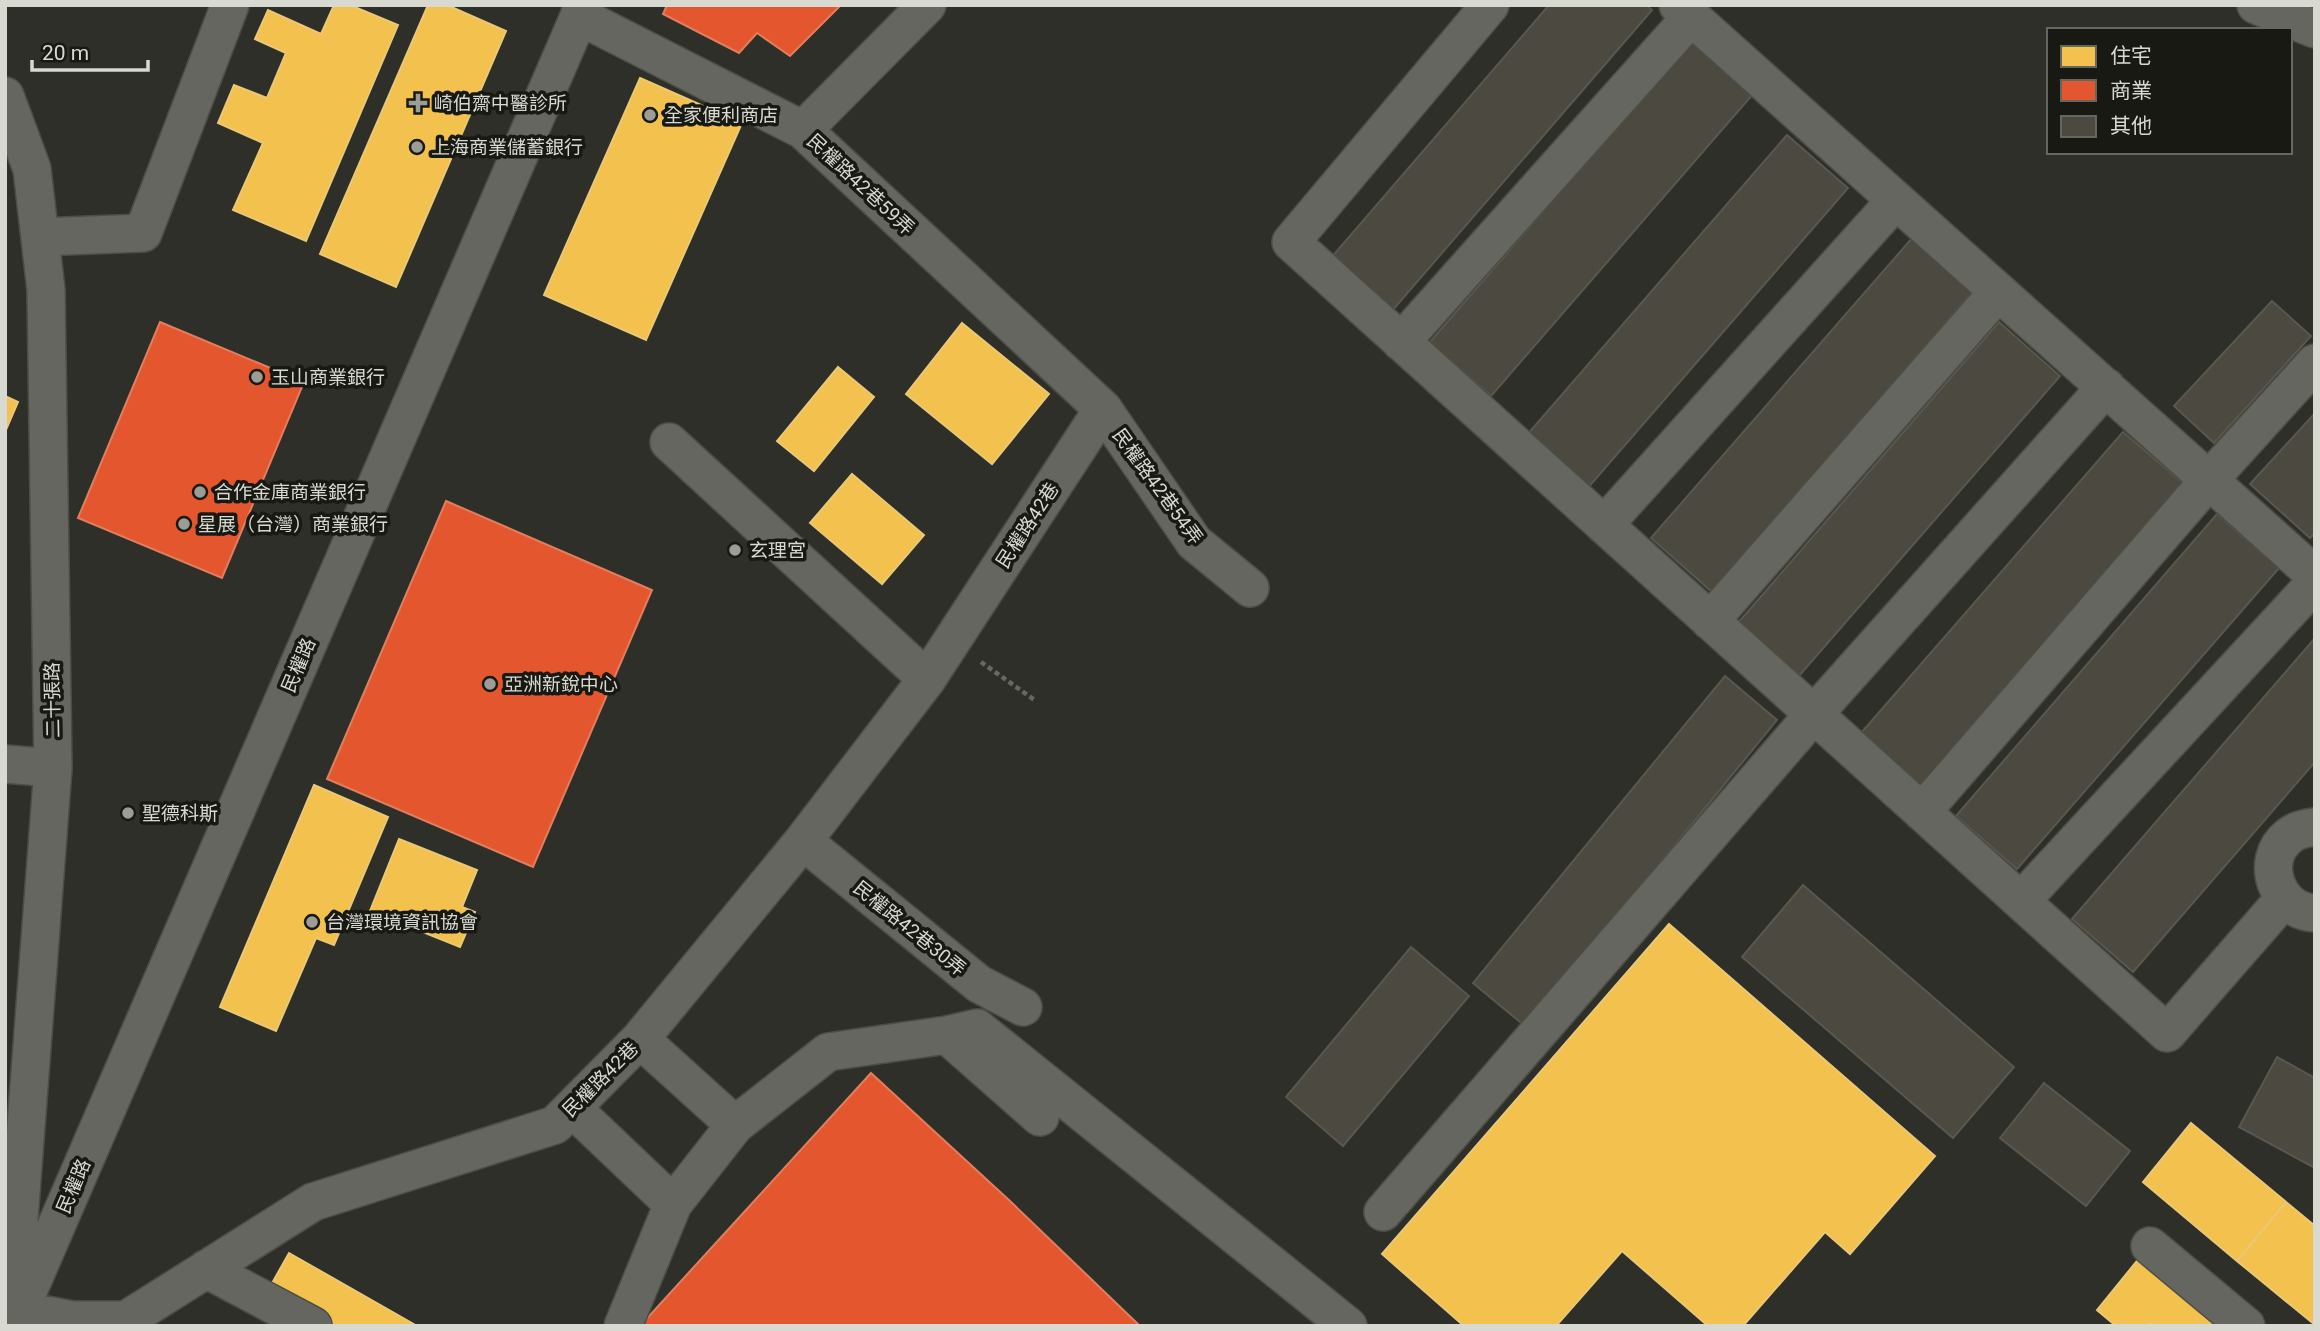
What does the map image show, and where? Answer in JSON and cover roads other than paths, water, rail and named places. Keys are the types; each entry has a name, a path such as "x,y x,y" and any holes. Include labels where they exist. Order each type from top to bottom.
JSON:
{"street":[{"path":"40,237 144,233 230,5"},
{"path":"803,130 927,5"},
{"path":"1490,5 1291,242 2167,1033 2300,906 2277,887 2274,859 2289,836 2302,829 2315,827"},
{"path":"2256,5 2315,30"},
{"name":"民權路42巷59弄","path":"581,11 803,130 1103,409"},
{"name":"民權路","path":"16,1318 581,11"},
{"path":"1401,342 1685,11 2315,575"},
{"name":"二十張路","path":"5,96 32,169 46,290 53,768 12,1217 16,1318"},
{"path":"1604,525 1896,200"},
{"path":"1710,621 1998,292"},
{"path":"1922,812 2315,363"},
{"path":"1383,1212 1814,714 2106,387"},
{"name":"民權路42巷","path":"16,1318 126,1320 313,1202 555,1125 640,1039 803,841 927,679 1103,409"},
{"name":"民權路42巷54弄","path":"1103,409 1194,542 1250,587"},
{"path":"669,442 927,679"},
{"path":"2021,901 2315,583"},
{"path":"5,764 53,768"},
{"name":"民權路42巷30弄","path":"803,841 979,984 1023,1007"},
{"path":"623,1326 673,1204 735,1125 828,1052 947,1035 976,1028 1348,1326"},
{"path":"947,1035 1040,1117"},
{"path":"640,1039 735,1125"},
{"path":"572,1108 673,1204"},
{"path":"2150,1246 2246,1326"},
{"path":"206,1269 313,1326"}],"place":[{"name":"崎伯齋中醫診所","path":"418,103"},
{"name":"全家便利商店","path":"650,115"},
{"name":"上海商業儲蓄銀行","path":"417,147"},
{"name":"玉山商業銀行","path":"257,377"},
{"name":"合作金庫商業銀行","path":"200,492"},
{"name":"星展（台灣）商業銀行","path":"184,524"},
{"name":"玄理宮","path":"735,550"},
{"name":"亞洲新銳中心","path":"490,684"},
{"name":"聖德科斯","path":"128,813"},
{"name":"台灣環境資訊協會","path":"312,922"}]}
